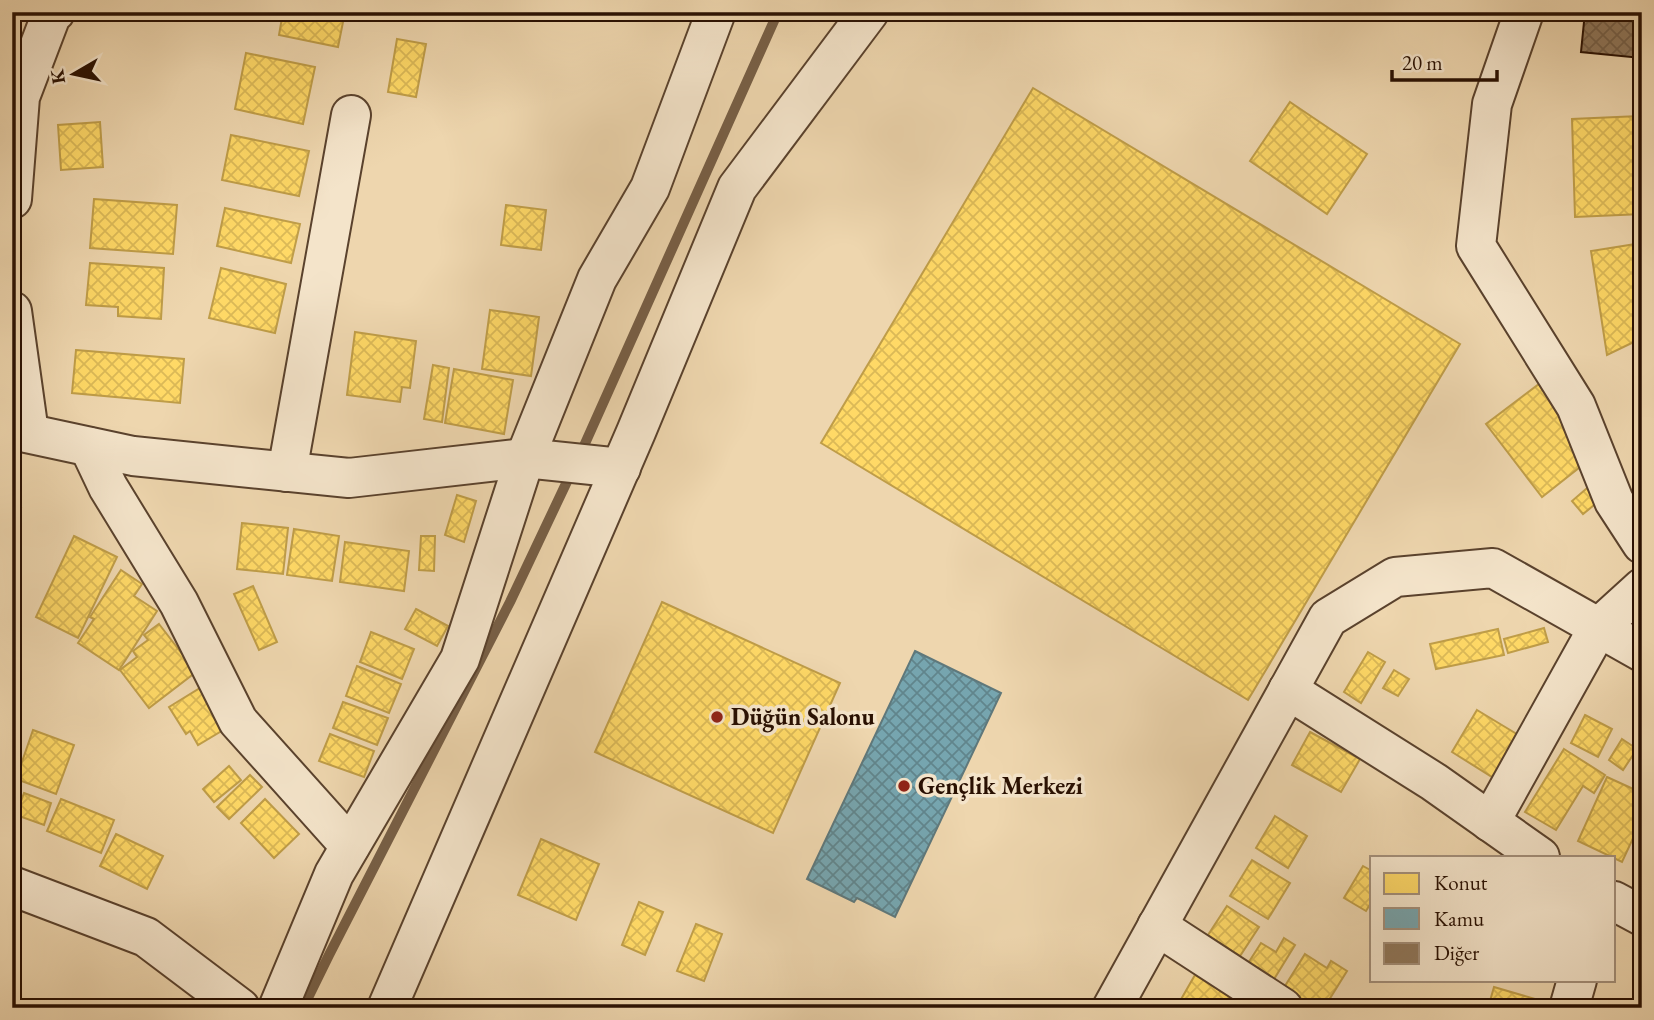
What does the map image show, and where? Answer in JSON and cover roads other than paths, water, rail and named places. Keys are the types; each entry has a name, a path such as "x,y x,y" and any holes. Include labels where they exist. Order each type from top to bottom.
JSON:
{"street":[{"path":"12,199 20,97 52,13 55,12"},
{"path":"278,1008 334,874 460,659 597,279 650,188 716,12"},
{"path":"387,1008 608,466 737,188 869,12"},
{"path":"1524,12 1492,104 1476,246 1576,406 1614,501 1642,544"},
{"path":"287,472 351,116"},
{"path":"12,311 21,431 133,456 349,478 534,459 608,466"},
{"path":"89,447 108,487 179,603 238,720 350,846"},
{"path":"1112,1008 1328,618 1395,576 1493,568 1642,652"},
{"path":"1490,822 1598,628 1642,588"},
{"path":"1288,690 1434,782 1539,856"},
{"path":"12,886 146,937 240,1008"},
{"path":"1616,902 1642,916"},
{"path":"1157,926 1283,1008"},
{"path":"1569,1008 1576,982"}],"waterway":[{"path":"579,457 778,12"},
{"path":"303,1008 510,602 572,471"}],"place":[{"name":"Düğün Salonu","path":"717,717"},
{"name":"Gençlik Merkezi","path":"904,786"}]}
